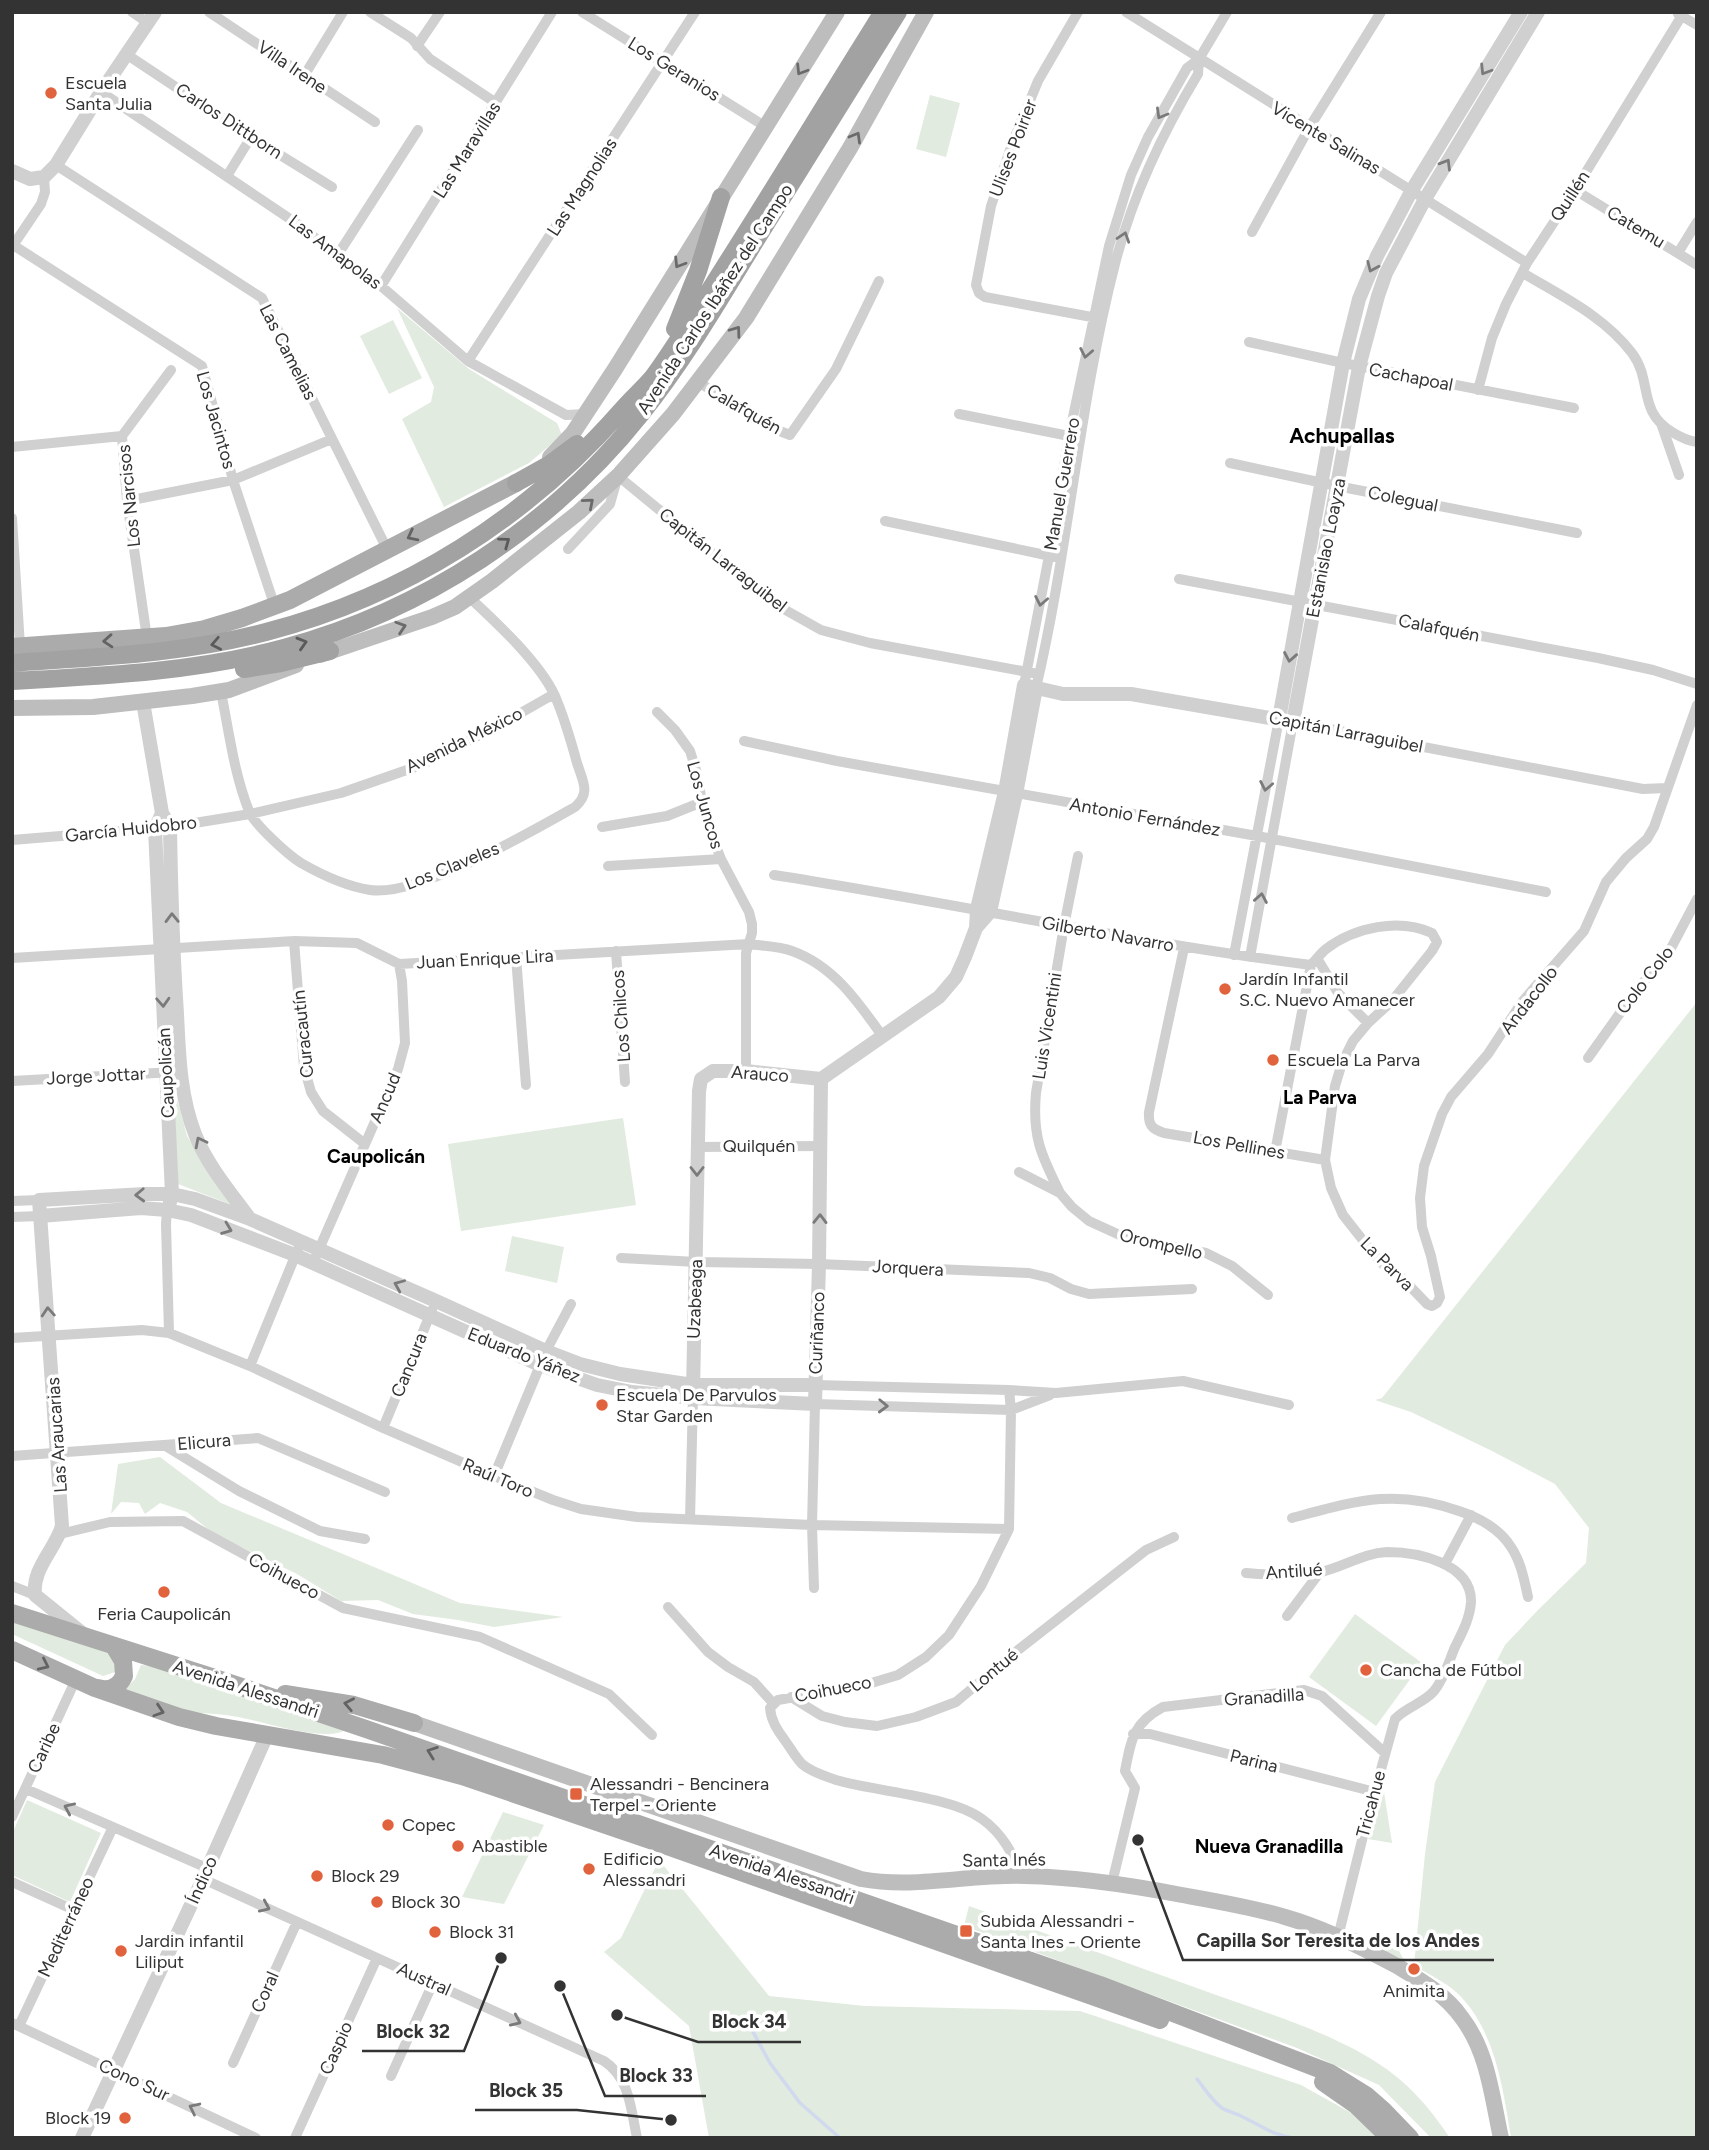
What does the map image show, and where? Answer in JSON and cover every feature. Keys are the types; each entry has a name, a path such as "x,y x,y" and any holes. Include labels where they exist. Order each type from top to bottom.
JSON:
{"highway":[{"name":"Avenida Carlos Ibáñez del Campo","path":"12,663 162,652 216,644 287,627 364,599 442,560 502,521 571,464 652,378 883,12"},
{"name":"Avenida Carlos Ibáñez del Campo","path":"12,681 139,673 257,655 316,638 374,616 431,589 510,538 558,500 622,436 666,381 898,12"},
{"path":"662,363 698,271 721,197"},
{"path":"516,482 567,452 626,405"},
{"path":"139,673 231,670 281,663 330,651"},
{"path":"12,693 73,686 113,675"}],"main road":[{"path":"16,647 147,638 205,629 275,607 516,482 552,455 573,433 586,414 837,12"},
{"name":"Avenida Carlos Ibáñez del Campo","path":"12,708 85,707 221,692 249,684 330,651 432,617 470,598 579,512 618,476 698,382 762,294 850,148 926,12"},
{"name":"Avenida Alessandri","path":"12,1613 366,1729 1100,1985 1330,2073 1384,2110 1410,2138"},
{"path":"95,1688 105,1690 115,1687 124,1676 123,1661 114,1646"},
{"name":"Avenida Alessandri","path":"12,1650 95,1688 179,1717 383,1755 462,1776 1182,2028 1323,2082 1356,2105 1390,2138"},
{"path":"271,1697 286,1693 304,1695 370,1709 414,1723"},
{"path":"313,1744 388,1722 414,1723"},
{"name":"Santa Inés","path":"414,1723 861,1879 901,1883 1022,1876 1112,1883 1237,1905 1287,1917 1373,1953 1425,1983 1455,2009 1471,2030 1482,2054 1500,2138"}],"street":[{"path":"12,171 30,179 44,177 56,165 101,92 152,18 132,12"},
{"name":"Villa Irene","path":"209,12 375,122"},
{"path":"304,76 344,12"},
{"path":"370,12 411,38 430,59 496,103"},
{"path":"417,46 440,12"},
{"name":"Las Maravillas","path":"381,286 552,12"},
{"name":"Los Geranios","path":"582,12 766,127"},
{"name":"Las Magnolias","path":"468,361 695,12"},
{"name":"Ulises Poirier","path":"1078,12 1038,81 1012,144 991,206 976,285 979,293 985,297 1098,318"},
{"name":"Vicente Salinas","path":"1126,12 1412,190 1595,316 1615,333 1634,355 1643,375 1653,417 1659,423 1679,475"},
{"name":"Manuel Guerrero","path":"821,1079 939,997 956,977 984,911 1011,793 1098,318 1126,230 1155,153 1198,74 1199,59 1227,12"},
{"path":"1252,232 1309,128 1381,12"},
{"name":"Estanislao Loayza","path":"1250,957 1272,839 1300,601 1353,320 1367,278 1412,190 1521,12"},
{"name":"Estanislao Loayza","path":"1234,955 1256,836 1315,604 1370,321 1386,273 1425,199 1538,12"},
{"path":"1681,13 1697,26"},
{"name":"Quillén","path":"1478,390 1492,338 1525,268 1681,13"},
{"name":"Carlos Dittborn","path":"126,54 332,187"},
{"name":"Las Amapolas","path":"101,92 302,227 337,256 381,286 468,361 566,415"},
{"path":"337,256 418,130"},
{"path":"228,176 251,137"},
{"name":"Las Camelias","path":"56,165 262,298 387,549"},
{"path":"13,246 41,204 45,192 44,177"},
{"name":"Catemu","path":"1575,190 1697,265"},
{"path":"1678,253 1697,222"},
{"name":"Los Jacintos","path":"13,246 202,366 233,480 275,607"},
{"name":"Calafquén","path":"698,382 777,430 790,435 836,369 879,281"},
{"name":"Cachapoal","path":"1249,342 1359,367 1574,408"},
{"name":"Los Narcisos","path":"147,638 127,501 122,436 171,370"},
{"path":"573,433 566,415 586,414"},
{"path":"959,414 1075,437"},
{"path":"1659,423 1690,441 1697,442"},
{"path":"12,447 122,436"},
{"path":"127,501 233,480 332,439"},
{"name":"Colegual","path":"1230,463 1577,533"},
{"name":"Avenida Carlos Ibáñez del Campo","path":"568,549 610,504 618,476"},
{"name":"Capitán Larraguibel","path":"618,476 773,603 821,631 1032,680 1071,695 1131,694 1643,789 1667,788"},
{"path":"12,518 16,647"},
{"path":"884,521 1055,558"},
{"name":"Calafquén","path":"1180,579 1609,660 1697,684"},
{"path":"470,598 532,661 554,694"},
{"path":"221,692 231,745 250,814"},
{"name":"Los Claveles","path":"250,814 279,846 295,859 343,883 372,890 393,890 417,884 495,850 565,813 583,800 585,790 554,694"},
{"name":"Avenida México","path":"250,814 341,793 421,765 554,694"},
{"name":"Caupolicán","path":"143,702 162,813 166,949 174,1072 172,1194 166,1224 169,1333"},
{"name":"Andacollo","path":"1432,1306 1440,1297 1422,1227 1420,1198 1424,1166 1442,1114 1451,1097 1488,1054 1522,1002 1584,931 1606,882 1647,839 1654,827 1697,705"},
{"name":"Los Juncos","path":"657,712 675,730 690,751 710,831 721,859 749,912 752,933 749,944"},
{"name":"Antonio Fernández","path":"744,741 1546,892"},
{"path":"602,827 667,816 702,802"},
{"name":"García Huidobro","path":"12,840 163,828 250,814"},
{"name":"Luis Vicentini","path":"1060,1192 1044,1161 1034,1119 1036,1093 1078,856"},
{"path":"608,866 721,859"},
{"name":"Gilberto Navarro","path":"774,875 1184,948 1250,957 1314,961"},
{"name":"Colo Colo","path":"1588,1058 1635,992 1669,952 1697,899"},
{"name":"La Parva","path":"1314,961 1325,949 1361,931 1377,927 1415,928 1432,933 1437,942 1392,1001 1353,1041 1335,1086 1325,1160 1331,1188 1343,1215 1380,1262 1432,1306"},
{"name":"Juan Enrique Lira","path":"12,958 294,941 357,943 399,964 749,944 792,951 828,971 856,999 883,1037"},
{"name":"Curacautín","path":"294,941 304,1067 311,1092 323,1111 365,1144"},
{"path":"746,1071 746,953 749,944"},
{"name":"Los Pellines","path":"1184,948 1149,1112 1153,1129 1325,1160"},
{"name":"Los Chilcos","path":"616,951 625,1082"},
{"path":"516,957 526,1085"},
{"path":"1314,961 1338,993 1368,1023"},
{"path":"1275,1152 1314,961"},
{"name":"Ancud","path":"315,1257 398,1069 405,1043 399,964"},
{"name":"Arauco","path":"701,1079 713,1072 746,1071 821,1079"},
{"name":"Caupolicán","path":"174,1072 197,1138 212,1165 250,1219"},
{"name":"Jorge Jottar","path":"12,1081 174,1072"},
{"name":"Uzabeaga","path":"690,1519 697,1147 701,1079"},
{"name":"Curiñanco","path":"814,1588 821,1079"},
{"name":"Quilquén","path":"697,1147 821,1146"},
{"name":"Orompello","path":"1019,1172 1060,1192 1072,1207 1098,1226 1132,1240 1206,1253 1232,1266 1268,1295"},
{"name":"Eduardo Yáñez","path":"12,1201 172,1194 195,1199 250,1219 298,1249 429,1316 543,1358"},
{"name":"Las Araucarias","path":"35,1595 41,1565 60,1534 62,1512 39,1200"},
{"name":"Eduardo Yáñez","path":"12,1217 141,1208 167,1210 298,1249"},
{"path":"250,1366 298,1249"},
{"name":"Eduardo Yáñez","path":"315,1257 436,1301 597,1385 632,1392 816,1385 1056,1393 1183,1381 1289,1405"},
{"name":"Jorquera","path":"621,1258 1029,1273 1050,1278 1071,1289 1089,1294 1192,1289"},
{"name":"Cancura","path":"383,1428 436,1301"},
{"path":"494,1476 543,1358 571,1304"},
{"name":"Raúl Toro","path":"12,1338 142,1330 169,1333 250,1366 494,1476 581,1509 637,1517 813,1525 1009,1529"},
{"name":"Coihueco","path":"1009,1390 1009,1529 981,1586 949,1634 926,1657 898,1675 868,1684 778,1700 770,1709 773,1721 803,1764 823,1776 860,1787 952,1805 981,1817 1013,1853 1022,1876"},
{"name":"Eduardo Yáñez","path":"693,1391 815,1404 1010,1410 1056,1393"},
{"name":"Elicura","path":"12,1456 258,1437 385,1493"},
{"path":"164,1445 239,1491 320,1531 365,1539"},
{"path":"1292,1518 1385,1497 1410,1498 1442,1505 1471,1515 1494,1529 1510,1545 1521,1566 1528,1597"},
{"path":"1445,1564 1471,1515"},
{"name":"Coihueco","path":"60,1534 110,1522 183,1521 343,1608 480,1637 609,1694 652,1735"},
{"name":"Lontué","path":"791,1697 822,1716 877,1726 916,1717 956,1702 1146,1550 1174,1537"},
{"name":"Antilué","path":"1245,1573 1320,1573 1361,1556 1385,1552 1413,1553 1445,1564 1457,1572 1467,1586 1471,1599 1469,1615 1434,1692 1395,1718 1385,1753"},
{"path":"1287,1616 1320,1573"},
{"path":"12,1586 35,1595 89,1638"},
{"path":"668,1607 708,1652 754,1682 773,1703"},
{"name":"Caribe","path":"12,1816 76,1679"},
{"name":"Granadilla","path":"1133,1734 1151,1713 1163,1707 1304,1690 1322,1696 1385,1753"},
{"path":"1112,1883 1135,1787 1125,1771 1133,1734"},
{"name":"Parina","path":"1133,1734 1150,1734 1376,1792"},
{"name":"Índico","path":"82,2138 267,1735"},
{"name":"Tricahue","path":"1338,1937 1385,1753"},
{"name":"Austral","path":"26,1789 113,1827 297,1922 610,2065 620,2075 627,2090 637,2138"},
{"name":"Mediterráneo","path":"16,2025 113,1827"},
{"path":"12,1882 74,1910"},
{"name":"Coral","path":"233,2063 297,1922"},
{"name":"Caspio","path":"295,2138 377,1958"},
{"path":"391,2076 433,1983"},
{"name":"Cono Sur","path":"16,2025 256,2138"}],"shaded area":[{"path":"930,95 960,103 946,157 916,149"},
{"path":"397,308 469,369 557,423 562,435 529,463 444,507 402,419 431,402 434,387"},
{"path":"393,320 422,378 389,394 360,336"},
{"path":"1697,1002 1697,2138 1511,2138 1495,2060 1480,2023 1456,1992 1414,1965 1425,1854 1435,1782 1505,1645 1586,1563 1589,1528 1555,1484 1411,1412 1375,1400 1382,1398"},
{"path":"173,1083 187,1136 232,1205 178,1184"},
{"path":"623,1118 636,1205 461,1231 448,1144"},
{"path":"512,1236 564,1247 557,1283 505,1271"},
{"path":"160,1457 221,1503 460,1603 563,1617 494,1627 413,1614 378,1600 341,1601 297,1574 214,1534 187,1512 160,1503 145,1514 139,1503 121,1502 111,1514 118,1464"},
{"name":"Cancha de Fútbol","path":"1355,1614 1422,1663 1376,1726 1309,1677"},
{"path":"12,1618 111,1654 119,1662 115,1672 103,1676 12,1634"},
{"path":"141,1665 165,1667 348,1728 339,1733 311,1733 238,1717 179,1710 122,1692 135,1679"},
{"path":"1380,1785 1383,1786 1392,1843 1368,1839"},
{"path":"27,1800 101,1833 70,1902 12,1875 12,1834"},
{"path":"503,1812 544,1825 504,1904 462,1897"},
{"path":"659,1860 769,1996 865,2006 1080,2011 1301,2085 1362,2119 1377,2138 709,2138 689,2026 604,1952 621,1938"},
{"path":"969,1906 1279,2017 1340,2042 1376,2062 1408,2086 1450,2138 1431,2138 1379,2085 1297,2048 964,1926"},
{"path":"1351,1931 1399,1951 1406,1964 1350,1934"}],"waterway":[{"path":"746,2019 770,2063 800,2103 840,2138"},
{"path":"1197,2079 1222,2108 1272,2132 1293,2138"}],"place":[{"name":"Escuela Santa Julia","path":"51,93"},
{"name":"Jardín Infantil S.C. Nuevo Amanecer","path":"1225,989"},
{"name":"Escuela La Parva","path":"1273,1060"},
{"name":"Escuela De Parvulos Star Garden","path":"602,1405"},
{"name":"Feria Caupolicán","path":"164,1592"},
{"name":"Cancha de Fútbol","path":"1366,1670"},
{"name":"Alessandri - Bencinera Terpel - Oriente","path":"576,1794"},
{"name":"Copec","path":"388,1825"},
{"name":"Capilla Sor Teresita de los Andes","path":"1138,1840"},
{"name":"Abastible","path":"458,1846"},
{"name":"Edificio Alessandri","path":"589,1869"},
{"name":"Block 29","path":"317,1876"},
{"name":"Block 30","path":"377,1902"},
{"name":"Subida Alessandri - Santa Ines - Oriente","path":"966,1931"},
{"name":"Block 31","path":"435,1932"},
{"name":"Jardin infantil Liliput","path":"121,1951"},
{"name":"Block 32","path":"501,1958"},
{"name":"Animita","path":"1414,1969"},
{"name":"Block 33","path":"560,1986"},
{"name":"Block 34","path":"617,2015"},
{"name":"Block 19","path":"125,2118"},
{"name":"Block 35","path":"671,2120"}],"district":[{"name":"Achupallas","path":"1342,435"},
{"name":"La Parva","path":"1320,1097"},
{"name":"Caupolicán","path":"376,1156"},
{"name":"Nueva Granadilla","path":"1269,1846"}]}
